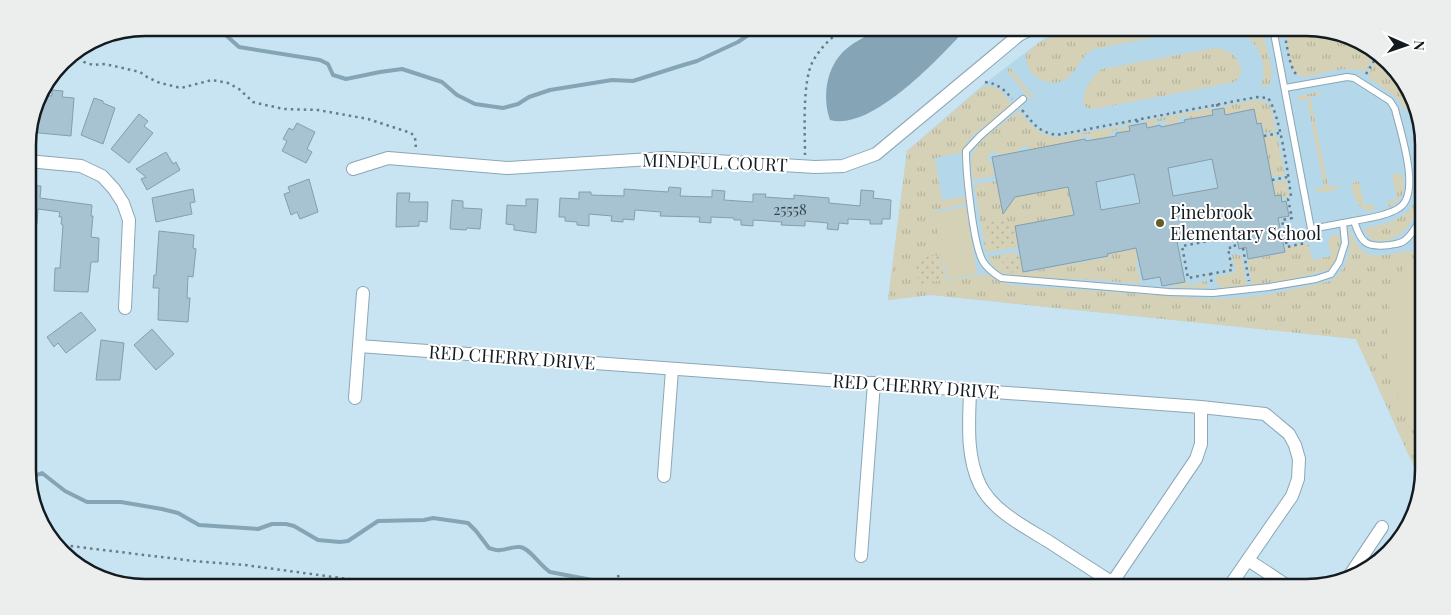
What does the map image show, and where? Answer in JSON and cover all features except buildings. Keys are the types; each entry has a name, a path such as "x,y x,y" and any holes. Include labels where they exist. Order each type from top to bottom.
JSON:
{"street":[{"name":"MINDFUL COURT","path":"353,169 388,158 507,168 667,158 805,166 843,166 876,154 1018,36"},
{"path":"36,162 81,166 102,176 123,203 129,220 126,308"},
{"path":"355,398 363,293"},
{"name":"RED CHERRY DRIVE","path":"359,346 1201,407 1265,414 1290,434 1299,459 1298,479 1292,496 1235,579"},
{"path":"664,476 672,370"},
{"path":"861,556 874,383"},
{"path":"970,391 968,440 981,487 997,507 1016,521 1107,579"},
{"path":"1120,579 1196,459 1201,444 1201,407"},
{"path":"1356,566 1382,527"},
{"path":"1248,560 1277,579"}],"lane":[{"path":"1275,36 1311,229 1384,214 1400,208 1408,198 1410,177 1395,109 1390,101 1354,78 1347,77 1285,88"},
{"path":"1024,99 980,136 966,151 966,172 976,236 983,262 993,273 1001,278 1169,292 1213,293 1251,290 1316,279 1331,274 1339,262 1345,243 1343,223"},
{"path":"1354,221 1364,243 1374,246 1402,243 1415,229"}],"path":[{"path":"805,166 806,99 812,62 826,43 835,36"},
{"path":"1285,36 1294,73 1302,78"},
{"path":"81,57 84,62 105,64 140,72 160,83 182,88 212,80 228,83 239,88 253,102 284,110 318,110 368,119 411,133 415,137 416,160"},
{"path":"1366,75 1374,60"},
{"path":"985,82 995,84 1005,90 1037,128 1045,133 1056,135 1257,97 1268,98 1274,106 1291,196 1288,199 1292,218 1282,220 1287,247 1305,243"},
{"path":"1218,104 1218,109"},
{"path":"1137,120 1138,125"},
{"path":"1264,136 1280,133"},
{"path":"1272,180 1288,177"},
{"path":"1234,238 1236,247 1228,248 1232,270 1210,274 1188,278 1182,246 1234,238"},
{"path":"1242,248 1251,290"},
{"path":"1210,274 1213,293"},
{"path":"67,546 194,561 245,565 344,579"},
{"path":"618,575 619,579"}],"shaded area":[{"path":"867,36 960,36 923,73 885,104 865,115 847,121 830,120 826,92 830,74 845,50"},
{"name":"Pinebrook Elementary School","path":"1055,36 1320,37 1354,47 1378,63 1381,66 1381,70 1385,70 1400,90 1411,117 1414,131 1415,469 1356,339 931,295 888,300 907,151 984,84 1045,38"}],"green space":[{"path":"1056,36 1161,36 1094,49 1084,57 1071,75 1055,83 1038,78 1030,70 1026,61 1027,51 1029,52 1034,46"},
{"path":"1246,36 1264,36 1272,72 1269,86 1261,86 1263,77 1262,59 1253,43"},
{"path":"1286,36 1320,37 1354,47 1373,59 1365,72 1342,69 1301,77 1292,66"},
{"path":"1215,48 1230,52 1237,59 1241,74 1235,82 1094,109 1087,107 1084,103 1085,91 1093,78 1102,69"},
{"path":"1375,61 1400,90 1408,109 1405,110 1397,98 1369,78 1368,74"},
{"path":"1008,68 1011,69 1033,98 1029,98 1008,72"},
{"path":"989,86 999,89 1012,104 970,138 961,153 935,158 942,200 966,197 967,204 935,210 946,280 986,274 1007,284 1021,286 1207,299 1237,298 1265,295 1331,281 1345,265 1350,246 1349,231 1351,231 1358,246 1369,254 1383,255 1412,251 1415,253 1415,469 1356,339 931,295 888,300 907,151 982,87"},
{"path":"1320,93 1319,96 1310,96 1328,186 1338,187 1336,190 1316,193 1315,190 1324,187 1307,99 1298,100 1297,97"},
{"path":"1255,100 1263,101 1271,106 1276,131 1264,133 1262,123 1257,124 1254,109 1225,114 1224,106"},
{"path":"1212,108 1212,115 1188,119 1187,116 1178,118 1179,123 1166,126 1165,120 1147,127 1145,121"},
{"path":"1019,111 1037,130 1054,137 1121,126 1122,129 1125,129 1125,125 1129,124 1129,131 1121,132 1120,129 1111,131 1111,136 1091,140 1090,135 1081,137 1081,140 1029,150 1028,146 1019,148 1019,152 998,155 997,152 988,154 989,163 992,162 994,176 973,180 971,162 974,150 985,138"},
{"path":"1277,135 1285,175 1277,177 1275,175 1271,176 1264,137"},
{"path":"1400,173 1404,183 1403,193 1398,201 1389,207 1388,201 1397,199 1392,175"},
{"path":"1286,180 1288,197 1274,196 1272,184"},
{"path":"996,181 1000,200 1068,187 1073,215 1016,226 1014,223 992,249 1018,245 1019,247 986,253 974,184"},
{"path":"1359,181 1364,205 1372,204 1374,206 1373,211 1363,209 1355,198 1351,184"},
{"path":"1415,199 1415,215 1408,227 1398,236 1386,241 1373,241 1365,232 1366,228 1399,218 1412,205"},
{"path":"966,207 977,274 947,279 934,212"},
{"path":"1005,219 1008,225 1015,223 1018,245 992,249 986,225"},
{"path":"1339,234 1339,252 1332,269 1288,280 1252,285 1247,258 1248,260 1285,253 1284,248 1305,244 1309,245 1312,260 1331,256 1328,240 1333,235"},
{"path":"1144,247 1136,262 1141,284 1012,276 998,270 988,257 1017,252 1018,256 1002,259 1009,273 1023,271 1024,273 1108,257 1108,254"},
{"path":"1237,254 1242,257 1247,286 1222,289 1217,284 1215,277 1236,272 1232,255"},
{"path":"940,255 944,280 919,284 915,259"},
{"path":"1020,256 1023,271 1008,273 1004,270 1002,259"},
{"path":"1408,260 1415,263 1415,419 1400,401 1388,367 1387,334 1390,297"},
{"path":"1207,281 1208,285 1205,288 1166,286 1187,282 1189,285"}],"waterway":[{"path":"227,36 239,47 320,60 328,64 333,75 346,79 402,69 442,82 457,95 475,104 503,108 518,104 529,97 550,90 612,80 633,81 697,61 747,36"},
{"path":"36,475 42,473 65,491 87,502 121,502 162,509 178,513 199,525 258,529 272,524 286,524 294,526 318,540 348,541 378,521 424,520 433,518 468,523 489,548 494,550 515,547 524,548 550,572 587,579"}],"place":[{"name":"Pinebrook Elementary School","path":"1160,223"}]}
